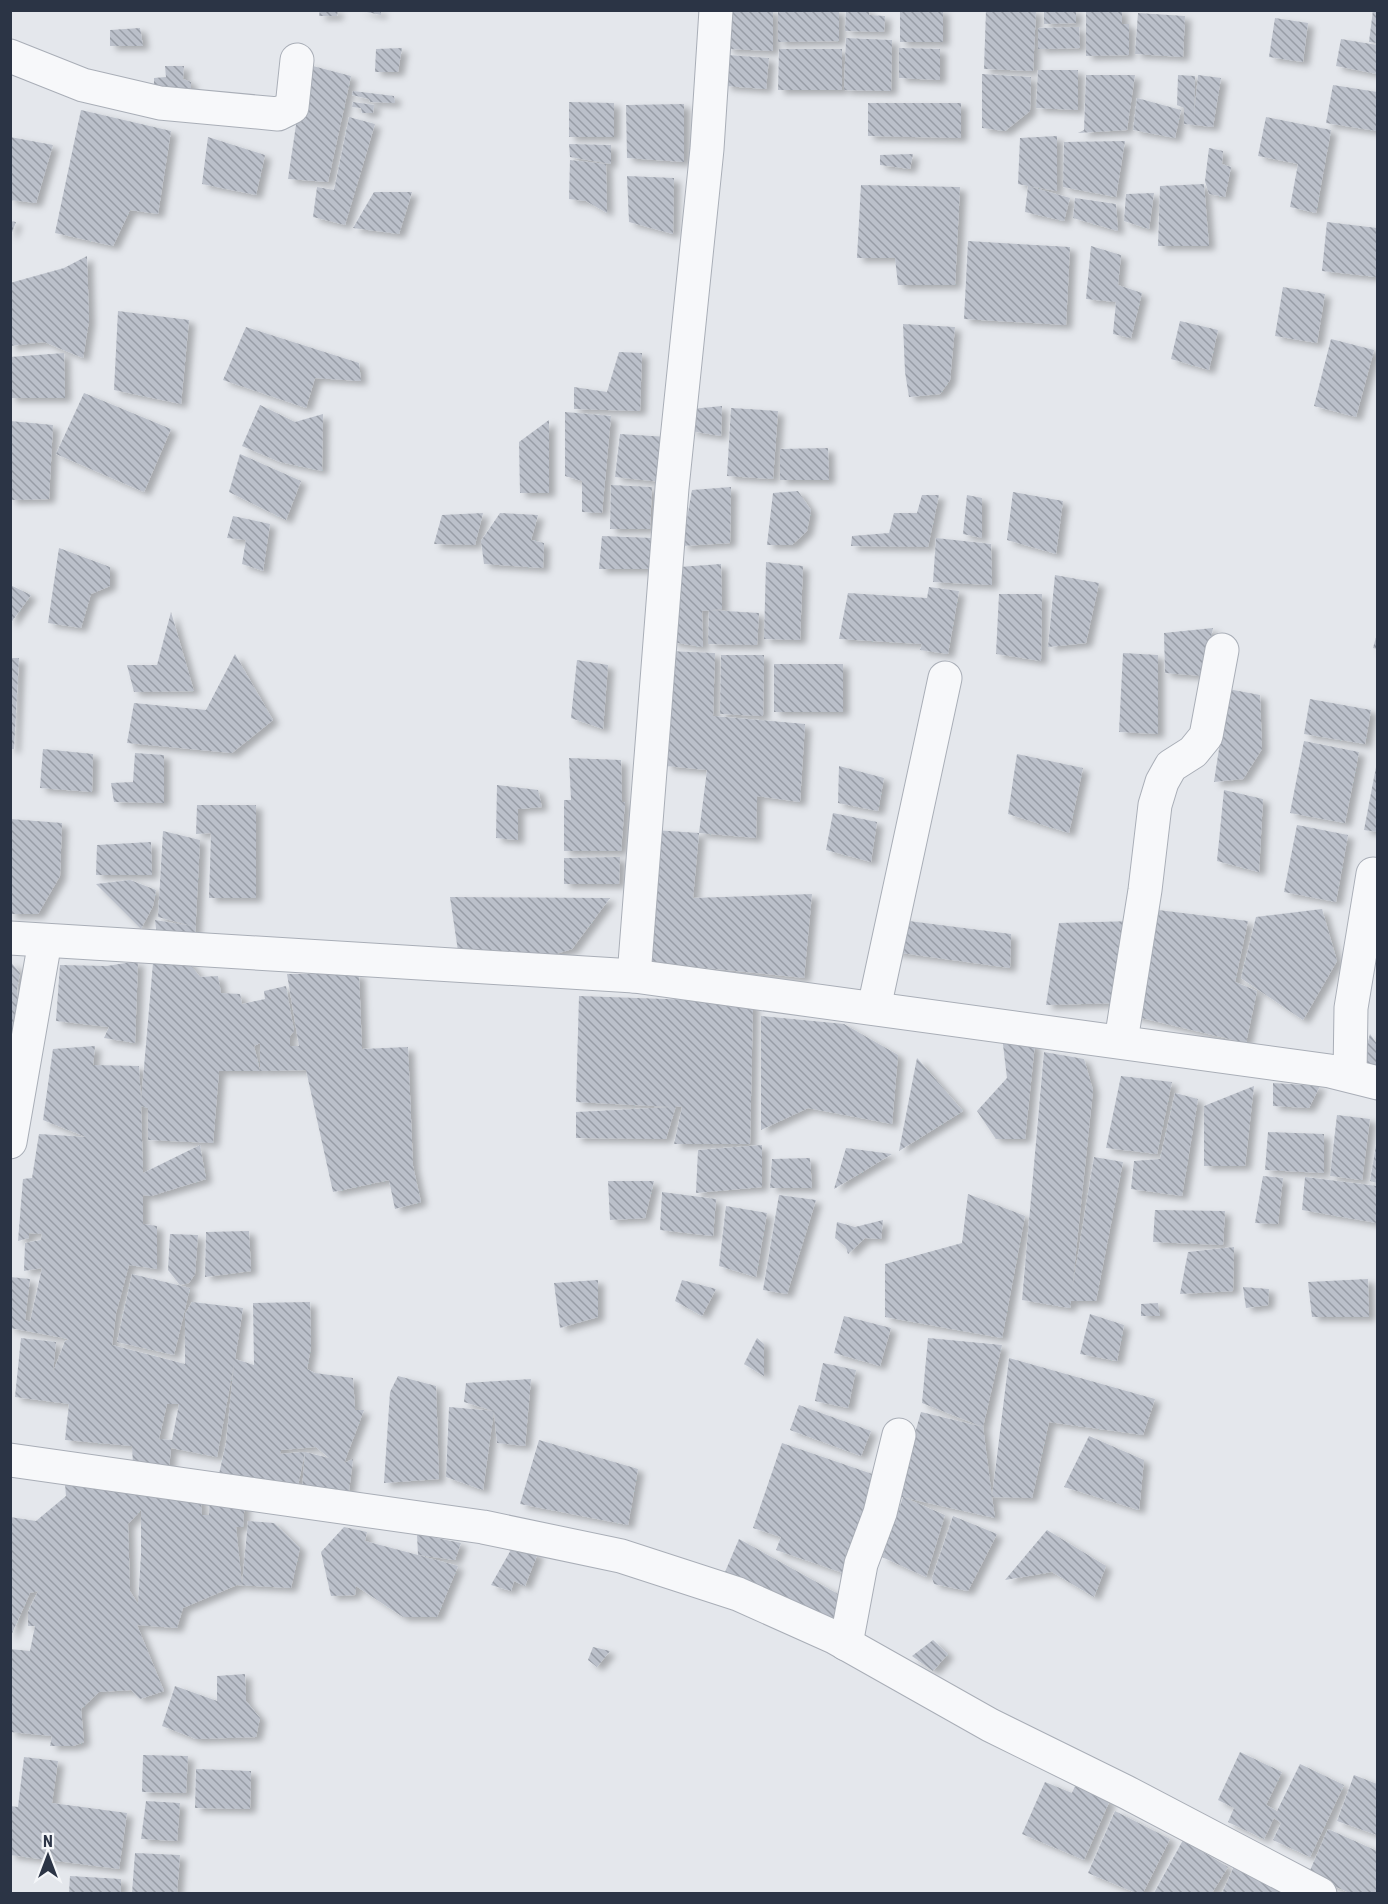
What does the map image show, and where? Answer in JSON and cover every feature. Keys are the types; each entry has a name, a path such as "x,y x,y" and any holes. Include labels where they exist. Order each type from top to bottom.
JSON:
{"street":[{"path":"634,976 665,571 707,149 716,10"},
{"path":"10,56 83,85 160,103 278,114 292,107 297,60"},
{"path":"1121,1041 1145,890 1155,805 1162,782 1171,766 1193,752 1206,736 1221,650"},
{"path":"874,1008 945,678"},
{"path":"10,938 634,976 1121,1041 1364,1079 1351,1008 1373,874"},
{"path":"10,1142 45,941"},
{"path":"846,1644 861,1564 880,1513 899,1435"},
{"path":"10,1460 483,1527 621,1556 738,1594 846,1644 990,1725 1126,1792 1320,1893"}],"building":[{"path":"320,10 338,10 337,16 319,16"},
{"path":"357,10 381,10 381,15"},
{"path":"727,10 773,10 773,51 727,49"},
{"path":"778,10 839,10 839,41 778,42"},
{"path":"846,10 869,10 869,15 885,16 884,32 845,31"},
{"path":"900,10 943,10 943,42 900,42"},
{"path":"986,10 1036,10 1033,71 984,69"},
{"path":"1044,10 1076,10 1076,23 1044,24"},
{"path":"1086,10 1122,10 1122,24 1129,24 1129,55 1086,56"},
{"path":"1373,10 1377,10 1377,43 1369,42"},
{"path":"1138,13 1185,16 1183,57 1135,54"},
{"path":"1275,18 1308,23 1303,62 1269,57"},
{"path":"1079,27 1080,48 1038,49 1038,28"},
{"path":"140,28 143,46 110,46 110,30"},
{"path":"846,38 892,40 891,91 844,90"},
{"path":"1341,39 1377,45 1377,74 1336,66"},
{"path":"402,48 398,72 375,72 376,49"},
{"path":"899,48 940,49 940,80 899,78"},
{"path":"779,49 842,49 842,90 778,90"},
{"path":"729,55 769,58 766,89 725,86"},
{"path":"305,64 351,76 328,182 288,179"},
{"path":"165,66 184,66 183,79 191,82 191,91 154,88 154,78 166,77"},
{"path":"1038,70 1078,70 1078,110 1036,108"},
{"path":"982,74 1031,77 1030,111 1005,131 982,128"},
{"path":"1086,75 1135,75 1127,130 1078,133 1084,130"},
{"path":"1178,75 1195,76 1194,116 1198,75 1221,78 1213,127 1184,124 1184,108 1177,105"},
{"path":"1333,85 1377,92 1377,131 1326,123"},
{"path":"353,91 394,96 395,103 370,102 369,99 352,95"},
{"path":"1137,98 1181,110 1175,138 1133,130"},
{"path":"353,102 374,105 373,113 362,113 361,108 352,107"},
{"path":"569,102 614,103 614,137 569,137"},
{"path":"868,103 961,103 961,138 868,136"},
{"path":"684,104 684,162 627,158 626,105"},
{"path":"81,110 171,131 158,214 130,210 113,246 55,233"},
{"path":"349,117 375,124 345,225 313,217 317,187 334,190"},
{"path":"1266,117 1331,130 1316,213 1290,207 1298,164 1258,156"},
{"path":"1057,136 1057,191 1018,184 1020,138"},
{"path":"10,137 53,145 36,203 10,200"},
{"path":"208,137 265,155 256,195 202,184"},
{"path":"1125,141 1116,197 1063,187 1064,142"},
{"path":"569,144 611,145 611,164 570,157"},
{"path":"1209,148 1223,151 1222,164 1231,167 1225,197 1209,194 1205,181"},
{"path":"913,154 910,169 880,165 880,155"},
{"path":"570,160 606,164 607,213 586,201 569,199"},
{"path":"627,176 674,178 673,234 629,222"},
{"path":"1204,184 1209,246 1158,246 1160,186"},
{"path":"861,185 960,187 955,285 898,285 895,258 857,258"},
{"path":"1028,186 1070,198 1064,221 1025,212"},
{"path":"374,192 412,192 399,234 353,228"},
{"path":"1154,193 1149,229 1124,221 1126,194"},
{"path":"1075,198 1116,204 1118,231 1073,218"},
{"path":"10,221 16,222 11,235 10,235"},
{"path":"1327,222 1377,228 1377,277 1322,271"},
{"path":"968,241 1070,247 1066,325 964,319"},
{"path":"1091,246 1121,255 1118,285 1142,293 1131,338 1113,334 1116,302 1086,299"},
{"path":"87,256 89,321 83,358 44,342 10,346 10,283 64,268"},
{"path":"1283,287 1325,294 1317,343 1275,336"},
{"path":"118,311 189,320 181,404 114,390"},
{"path":"1180,321 1218,330 1209,370 1171,359"},
{"path":"903,324 955,327 950,380 940,394 909,397 905,372"},
{"path":"246,327 359,363 361,381 315,378 306,408 223,380"},
{"path":"1331,339 1374,350 1356,417 1314,406"},
{"path":"619,352 642,353 640,411 574,409 574,387 607,392"},
{"path":"64,353 65,398 10,398 10,357"},
{"path":"84,393 171,429 144,492 56,454"},
{"path":"260,405 295,422 323,414 322,471 280,462 242,446"},
{"path":"722,406 721,436 691,431 691,409"},
{"path":"731,408 778,411 773,479 727,476"},
{"path":"565,412 611,416 602,513 582,512 582,481 565,476"},
{"path":"549,420 549,493 520,493 519,442"},
{"path":"10,421 53,425 49,499 10,500"},
{"path":"620,434 668,437 662,482 615,477"},
{"path":"828,448 829,480 780,480 780,449"},
{"path":"240,454 301,481 286,520 229,492"},
{"path":"611,485 652,487 650,529 610,529"},
{"path":"731,487 730,543 682,546 692,490"},
{"path":"798,491 811,510 807,531 792,545 767,545 773,493"},
{"path":"1013,492 1063,501 1056,554 1007,540"},
{"path":"922,495 939,495 928,547 851,546 852,536 889,533 894,513 917,513"},
{"path":"967,495 982,498 982,538 963,534"},
{"path":"483,513 475,545 434,544 442,515"},
{"path":"500,513 538,515 531,540 544,543 543,568 484,564 481,541"},
{"path":"233,516 270,524 263,571 242,564 246,540 227,538"},
{"path":"602,536 654,538 659,569 599,569"},
{"path":"936,538 991,544 992,585 933,582"},
{"path":"59,548 110,567 110,586 91,594 81,628 48,623"},
{"path":"766,562 803,566 800,640 764,639"},
{"path":"721,564 722,609 702,611 703,647 671,642 679,567"},
{"path":"1055,575 1099,583 1086,643 1048,647"},
{"path":"10,585 31,595 10,624"},
{"path":"929,587 959,591 948,654 920,650 922,644 839,639 848,593 927,598"},
{"path":"999,594 1042,594 1041,661 996,654"},
{"path":"709,610 759,613 757,645 708,644"},
{"path":"171,612 194,691 134,692 127,665 157,665"},
{"path":"1213,628 1203,676 1165,673 1164,633"},
{"path":"1377,634 1377,649 1373,648"},
{"path":"668,651 715,653 713,716 805,724 800,802 757,796 756,838 699,833 707,770 666,766"},
{"path":"1123,653 1158,655 1158,734 1119,732"},
{"path":"235,654 273,720 232,753 127,743 134,703 206,710"},
{"path":"721,655 764,655 763,716 720,714"},
{"path":"10,658 19,658 14,749 10,749"},
{"path":"577,660 608,665 603,729 571,718"},
{"path":"774,664 843,664 843,712 774,712"},
{"path":"1228,689 1260,695 1262,749 1243,779 1214,782"},
{"path":"1310,699 1371,710 1365,744 1304,734"},
{"path":"1304,741 1359,752 1345,823 1290,813"},
{"path":"43,749 93,754 92,792 40,788"},
{"path":"135,753 164,755 164,803 114,802 111,783 133,782"},
{"path":"1017,754 1083,768 1069,833 1008,814"},
{"path":"569,758 621,760 622,802 625,802 621,851 564,851 564,800 571,800"},
{"path":"839,766 884,778 878,811 838,803"},
{"path":"1377,768 1377,832 1364,830"},
{"path":"497,785 538,790 542,807 518,809 518,840 496,838"},
{"path":"1224,790 1263,799 1259,872 1217,861"},
{"path":"197,805 256,805 256,898 209,898 211,833 196,834"},
{"path":"833,813 877,822 871,862 826,850"},
{"path":"10,819 62,823 60,876 38,914 10,914"},
{"path":"1297,825 1348,835 1336,902 1284,892"},
{"path":"654,830 699,833 693,898 812,894 804,978 647,962"},
{"path":"163,831 200,840 195,937 157,937 155,920 192,926 158,917"},
{"path":"151,842 152,875 96,875 97,845"},
{"path":"620,857 619,884 564,884 564,858"},
{"path":"130,880 156,890 153,906 141,929 96,884"},
{"path":"450,897 610,898 572,949 540,959 458,951"},
{"path":"1150,909 1248,921 1235,982 1257,991 1246,1043 1133,1016"},
{"path":"1322,909 1337,961 1303,1020 1241,978 1256,917"},
{"path":"893,919 1011,934 1010,968 894,952"},
{"path":"1135,921 1118,1003 1046,1005 1059,923"},
{"path":"186,959 200,977 218,976 221,993 240,994 242,1004 265,999 264,991 286,986 294,1031 290,1036 290,1046 299,1046 287,974 359,974 362,1049 408,1047 413,1166 421,1202 395,1209 389,1180 333,1192 306,1070 260,1071 219,1071 213,1143 148,1140 148,1108 141,1106 143,1173 200,1145 206,1179 151,1196 143,1195 143,1224 157,1226 157,1269 129,1265 116,1313 112,1345 185,1364 185,1314 192,1302 243,1308 235,1359 254,1365 253,1303 310,1302 311,1347 307,1369 315,1373 353,1378 355,1410 364,1410 344,1463 353,1459 349,1491 302,1490 305,1452 298,1486 219,1474 226,1443 234,1364 217,1457 171,1448 169,1469 133,1465 132,1446 65,1440 69,1404 15,1397 21,1338 56,1342 53,1372 65,1341 69,1339 10,1328 10,1277 30,1279 25,1320 30,1322 42,1268 24,1271 25,1243 41,1240 42,1234 29,1233 29,1238 18,1241 23,1179 32,1178 39,1134 86,1137 43,1120 53,1049 95,1046 93,1065 139,1066 141,1102 153,963","holes":["260,1043 260,1071 254,1046","167,1404 179,1404 172,1440 159,1439","316,1447 329,1458 305,1452 280,1454 281,1450"]},
{"path":"10,961 20,973 17,990 20,1021 11,1042"},
{"path":"138,961 135,1043 104,1038 109,1027 56,1021 60,965 107,966"},
{"path":"579,996 753,1002 750,1144 674,1144 682,1107 676,1106 666,1139 576,1138 576,1112 673,1107 576,1102"},
{"path":"761,1016 844,1024 898,1055 892,1124 808,1108 761,1130"},
{"path":"1370,1034 1377,1044 1377,1068 1362,1064"},
{"path":"1002,1036 1035,1044 1025,1139 996,1139 977,1111 1007,1078"},
{"path":"1044,1052 1084,1059 1093,1090 1072,1290 1094,1157 1123,1162 1096,1301 1071,1301 1070,1308 1022,1300"},
{"path":"917,1058 963,1111 899,1151"},
{"path":"1121,1076 1172,1082 1157,1154 1106,1148"},
{"path":"1273,1083 1320,1086 1309,1108 1273,1106"},
{"path":"1254,1086 1245,1166 1204,1166 1204,1106"},
{"path":"1175,1093 1198,1099 1182,1196 1131,1189 1134,1161 1160,1159"},
{"path":"1337,1115 1370,1119 1362,1180 1330,1176"},
{"path":"1268,1132 1324,1134 1324,1173 1265,1170"},
{"path":"762,1145 762,1187 696,1193 698,1150"},
{"path":"1377,1145 1377,1183 1370,1181"},
{"path":"846,1148 892,1154 834,1189"},
{"path":"810,1158 812,1188 770,1188 772,1159"},
{"path":"1263,1176 1283,1178 1278,1224 1255,1223"},
{"path":"1305,1177 1377,1186 1377,1223 1302,1210"},
{"path":"608,1181 654,1181 645,1218 610,1220"},
{"path":"662,1192 716,1199 713,1236 660,1230"},
{"path":"968,1194 1025,1216 1002,1338 885,1317 885,1264 962,1243"},
{"path":"779,1195 816,1200 787,1294 763,1290"},
{"path":"726,1206 767,1213 756,1277 719,1266"},
{"path":"1155,1210 1225,1211 1223,1245 1153,1242"},
{"path":"883,1220 881,1239 865,1238 848,1254 846,1247 835,1238 837,1222 855,1227"},
{"path":"249,1231 251,1271 205,1277 206,1232"},
{"path":"170,1234 198,1235 195,1274 189,1283 180,1285 168,1270"},
{"path":"1234,1247 1233,1291 1180,1294 1188,1252"},
{"path":"132,1274 190,1288 174,1355 117,1342"},
{"path":"1368,1279 1369,1317 1312,1317 1308,1282"},
{"path":"598,1280 598,1317 560,1328 554,1283"},
{"path":"682,1280 716,1289 702,1316 675,1301"},
{"path":"1243,1287 1269,1289 1268,1305 1246,1308"},
{"path":"1158,1303 1160,1316 1141,1316 1141,1304"},
{"path":"1090,1314 1124,1325 1117,1361 1080,1354"},
{"path":"844,1316 891,1328 880,1366 834,1353"},
{"path":"757,1338 764,1344 764,1376 744,1364"},
{"path":"928,1338 1002,1345 983,1427 922,1403"},
{"path":"1009,1358 1155,1399 1143,1435 1049,1422 1032,1498 992,1497"},
{"path":"823,1363 856,1370 848,1408 815,1401"},
{"path":"398,1376 436,1386 439,1479 384,1483 390,1392"},
{"path":"531,1379 525,1446 497,1443 494,1411 464,1402 466,1383"},
{"path":"799,1405 871,1431 861,1456 790,1430"},
{"path":"449,1407 494,1411 483,1490 446,1477"},
{"path":"921,1412 983,1427 995,1518 897,1496"},
{"path":"1089,1436 1144,1460 1139,1510 1064,1487"},
{"path":"539,1440 638,1469 628,1525 520,1504"},
{"path":"782,1443 878,1476 846,1574 776,1550 781,1537 753,1528"},
{"path":"64,1471 200,1491 202,1515 209,1515 210,1493 245,1499 243,1527 236,1527 242,1585 248,1521 274,1523 300,1548 291,1588 237,1585 183,1608 177,1628 137,1625 164,1691 140,1699 131,1690 99,1692 81,1709 84,1742 73,1746 50,1746 52,1736 10,1732 10,1649 30,1651 35,1626 28,1626 28,1612 38,1591 30,1593 10,1638 10,1517 36,1521 66,1496","holes":["141,1510 138,1604 130,1591 128,1524"]},
{"path":"903,1497 945,1515 926,1577 882,1557"},
{"path":"953,1516 997,1534 968,1591 934,1584 932,1578"},
{"path":"344,1527 367,1532 365,1541 458,1566 437,1617 403,1617 356,1586 355,1595 331,1596 321,1552"},
{"path":"1047,1530 1106,1566 1094,1597 1052,1572 1005,1580"},
{"path":"417,1534 461,1543 455,1560 418,1555"},
{"path":"739,1539 847,1599 843,1621 778,1599 725,1572"},
{"path":"512,1548 538,1553 525,1586 514,1581 511,1591 491,1585"},
{"path":"933,1640 948,1654 933,1671 912,1656"},
{"path":"593,1647 610,1651 597,1667 588,1660"},
{"path":"245,1674 246,1701 260,1718 256,1737 196,1739 162,1726 175,1686 217,1701 217,1676"},
{"path":"1240,1752 1282,1772 1266,1805 1277,1811 1300,1764 1344,1785 1310,1857 1273,1840 1281,1823 1274,1818 1264,1839 1228,1822 1234,1808 1218,1800"},
{"path":"143,1755 188,1756 186,1793 142,1792"},
{"path":"24,1757 58,1761 52,1803 127,1813 119,1869 10,1855 10,1806 18,1807"},
{"path":"196,1769 251,1771 250,1809 195,1808"},
{"path":"1354,1775 1377,1784 1377,1835 1337,1821"},
{"path":"1045,1782 1072,1793 1075,1786 1110,1800 1084,1860 1022,1834"},
{"path":"146,1801 180,1803 177,1841 141,1839"},
{"path":"1115,1811 1170,1839 1143,1893 1136,1893 1088,1873"},
{"path":"1328,1829 1377,1851 1377,1893 1350,1893 1308,1875"},
{"path":"1183,1840 1228,1867 1212,1893 1154,1893"},
{"path":"135,1853 180,1855 177,1893 132,1893"},
{"path":"1235,1864 1290,1893 1222,1893"},
{"path":"70,1876 121,1879 121,1893 69,1893"}]}
